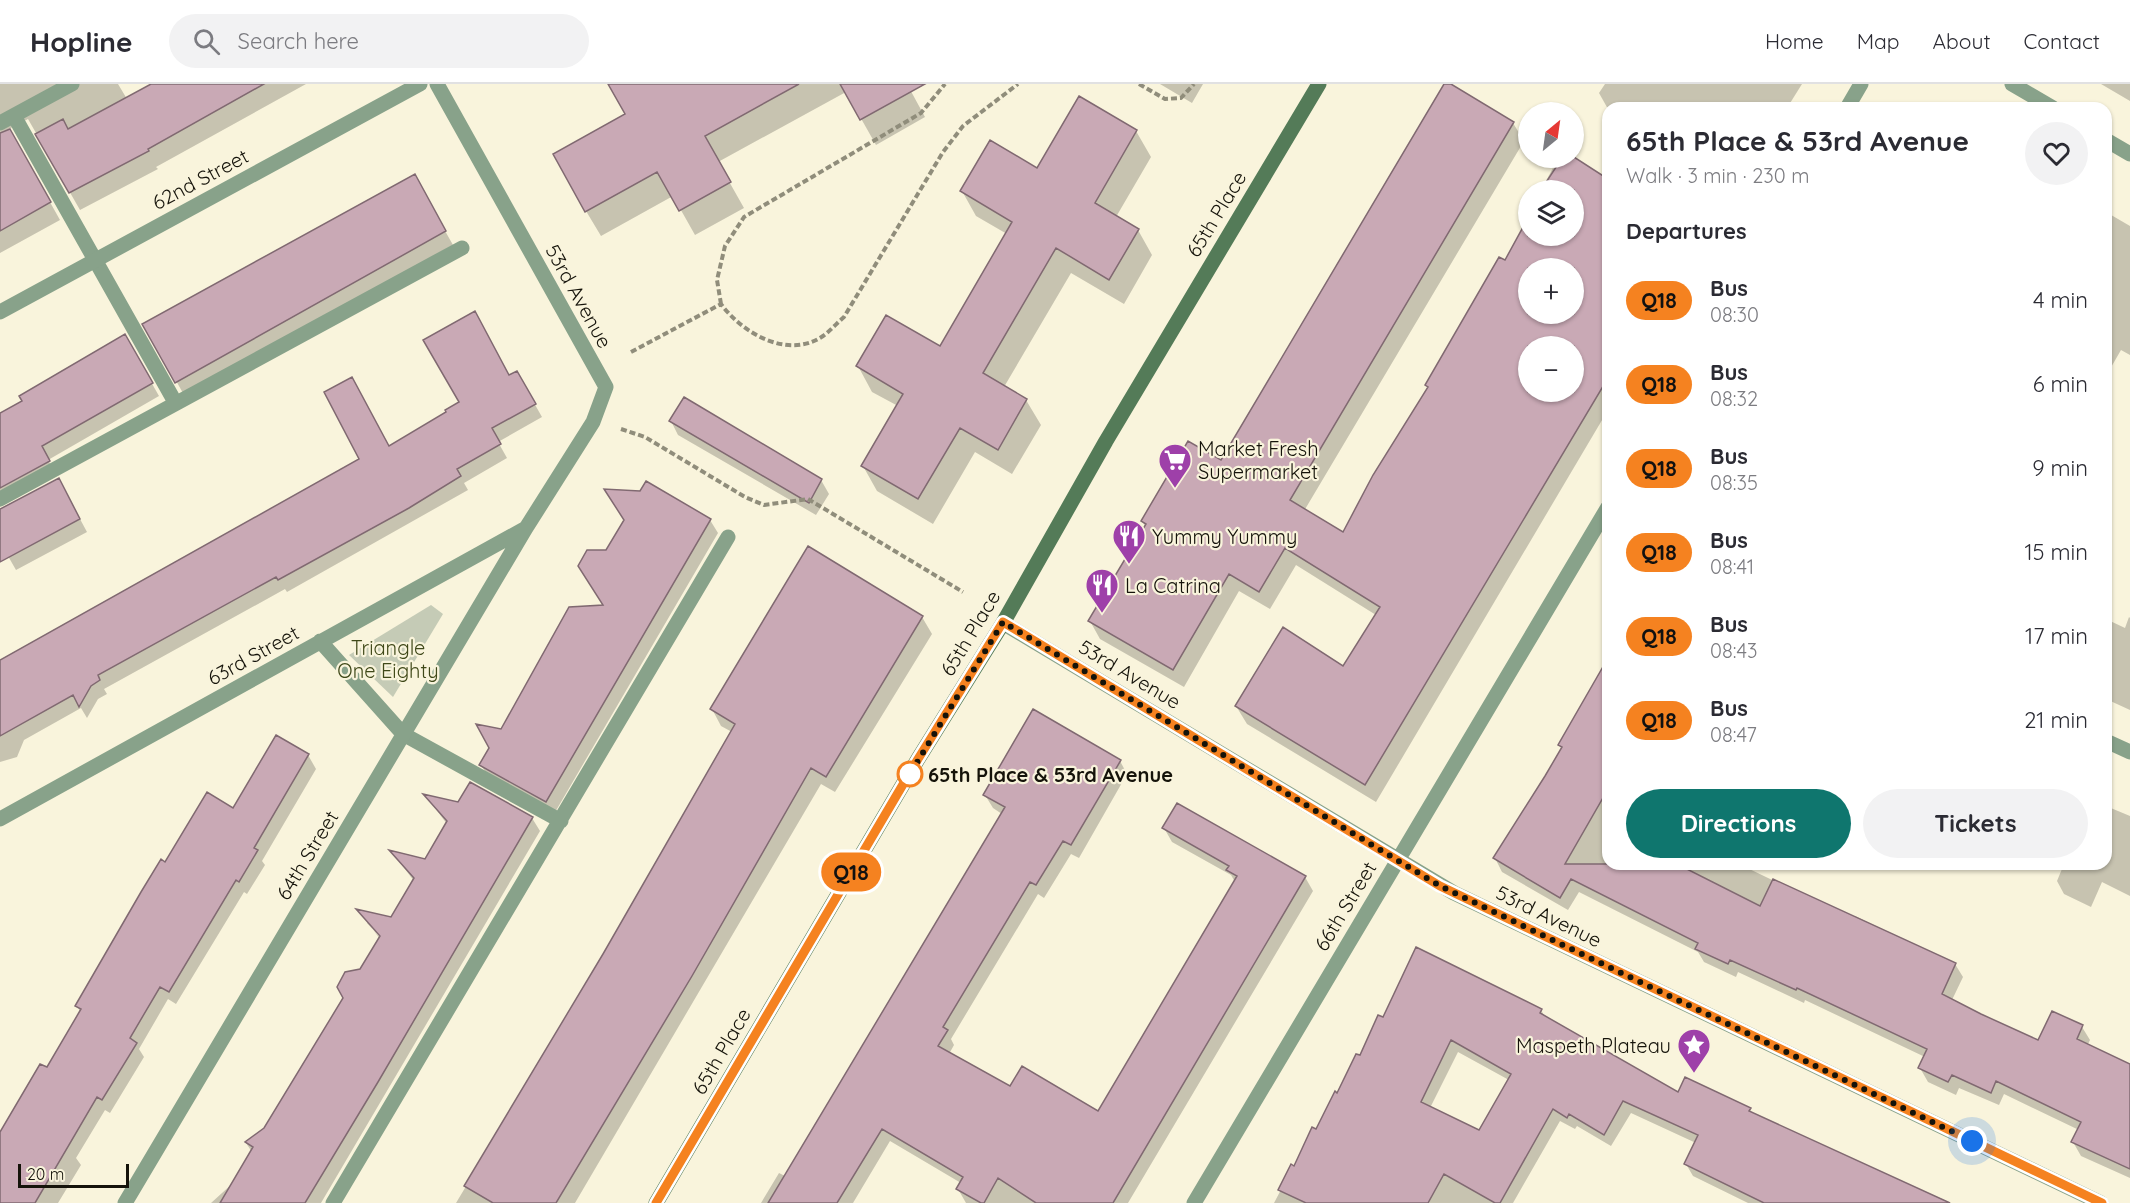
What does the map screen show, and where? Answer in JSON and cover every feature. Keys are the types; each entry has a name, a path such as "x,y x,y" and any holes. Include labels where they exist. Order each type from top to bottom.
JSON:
{"street":[{"path":"0,123 72,84"},
{"name":"62nd Street","path":"0,312 420,84"},
{"name":"53rd Avenue","path":"437,84 606,387 593,422 526,528"},
{"name":"65th Place","path":"656,1203 918,759 1003,622 1106,441 1318,84"},
{"path":"1850,102 1861,84"},
{"path":"2012,84 2043,102"},
{"path":"14,116 93,261 175,402"},
{"path":"2112,144 2130,154"},
{"path":"0,499 462,248"},
{"name":"66th Street","path":"1194,1203 1602,517"},
{"name":"63rd Street","path":"0,819 526,528"},
{"name":"64th Street","path":"125,1203 526,528"},
{"path":"333,1203 728,537"},
{"name":"53rd Avenue","path":"1003,622 1454,893 2102,1203"},
{"path":"320,641 403,734 561,821"},
{"path":"2112,744 2130,752"}],"path":[{"path":"945,84 921,113 744,217 724,246 717,280 721,304 732,320 773,342 796,345 822,337 844,317 943,152 963,126 1018,84"},
{"path":"1139,84 1165,99 1181,98 1194,84"},
{"path":"632,352 721,304"},
{"path":"621,429 645,437 746,497 764,505 808,499 963,592"}],"green space":[{"name":"Triangle One Eighty","path":"431,605 443,614 393,697 349,655"}],"building":[{"path":"151,84 264,84 148,149 149,151 69,193 35,134 63,119 68,129"},
{"path":"608,84 799,84 705,136 731,182 679,211 657,172 585,212 553,154 625,114"},
{"path":"840,84 925,84 860,120"},
{"path":"1444,84 1451,84 1514,122 1290,500 1343,532 1373,475 1428,387 1425,385 1499,257 1505,260 1518,236 1518,246 1584,246 1584,180 1548,180 1555,168 1584,168 1584,163 1602,175 1602,388 1365,785 1235,706 1283,627 1343,666 1380,607 1285,548 1259,592 1229,574 1173,670 1088,621 1146,524 1141,521 1188,441 1221,460"},
{"path":"1079,96 1137,130 1095,203 1139,229 1109,280 1056,248 983,373 1027,399 998,450 960,428 918,499 861,466 903,394 856,366 886,315 940,346 1012,222 960,191 990,140 1037,168"},
{"path":"10,129 51,202 0,231 0,133"},
{"path":"415,174 446,231 175,383 142,324"},
{"path":"475,311 509,375 517,371 536,404 492,428 501,444 457,469 461,476 409,508 278,580 276,577 98,675 100,680 91,686 79,707 73,695 0,736 0,660 359,459 324,392 352,377 389,446 459,402 423,340"},
{"path":"125,334 153,383 42,446 50,461 0,488 0,413 22,401 19,396"},
{"path":"684,397 822,479 809,503 669,421"},
{"path":"59,478 80,519 0,562 0,509"},
{"path":"646,481 711,519 546,802 479,765 489,748 476,724 501,729 569,607 603,605 578,566 587,550 606,550 624,520 604,489 640,491"},
{"path":"808,546 923,616 826,777 811,768 692,976 556,1203 493,1203 464,1186 603,954 735,724 710,709"},
{"path":"1602,668 1602,799 1565,864 1602,864 1602,870 1689,870 1760,906 1773,879 1956,963 1942,994 1981,1014 2038,1040 2052,1011 2083,1025 2077,1039 2130,1064 2130,1169 2071,1142 2081,1122 1996,1081 1991,1093 1952,1075 1948,1082 1918,1068 1927,1049 1797,988 1796,990 1730,960 1728,964 1695,949 1698,943 1571,879 1560,898 1493,858 1562,747 1558,745"},
{"path":"1033,709 1121,760 1071,845 1063,841 1036,885 1030,882 943,1027 948,1030 938,1046 1010,1086 1022,1066 1098,1111 1237,876 1226,870 1229,866 1162,828 1177,803 1306,876 1113,1203 1036,1203 998,1178 984,1203 981,1203 956,1189 963,1177 882,1129 837,1203 768,1203 1005,807 983,795"},
{"path":"276,735 309,754 254,848 258,850 239,882 236,880 169,992 160,987 130,1038 137,1043 102,1100 97,1097 35,1203 0,1203 0,1132 40,1064 47,1067 81,1009 75,1006 141,892 161,859 165,862 207,792 233,808"},
{"path":"470,782 533,817 378,1082 305,1203 220,1203 253,1147 245,1142 264,1128 343,998 337,987 345,972 360,969 380,936 356,909 391,917 414,878 389,850 425,859 447,821 423,794 458,802"},
{"path":"1416,947 1542,1009 1540,1013 1678,1092 1685,1077 1751,1108 1749,1111 1950,1203 1764,1203 1684,1164 1698,1135 1623,1101 1604,1135 1569,1114 1567,1118 1553,1109 1500,1203 1495,1203 1444,1174 1428,1203 1306,1203 1278,1190 1291,1164 1294,1166 1312,1127 1316,1129 1335,1091 1337,1093 1356,1054 1360,1055 1378,1015 1383,1017","holes":["1451,1040 1511,1074 1479,1130 1421,1102"]}],"bus line":[{"name":"Q18","path":"656,1203 918,759 1003,622 1340,824 1426,879 2102,1203"}],"place":[{"name":"Market Fresh Supermarket","path":"1175,489"},
{"name":"Yummy Yummy","path":"1129,565"},
{"name":"La Catrina","path":"1102,614"},
{"name":"65th Place & 53rd Avenue","path":"910,774"},
{"name":"Maspeth Plateau","path":"1694,1074"}],"route":[{"path":"910,774 908,777 1003,622 1340,824 1426,879 1972,1141"}]}
